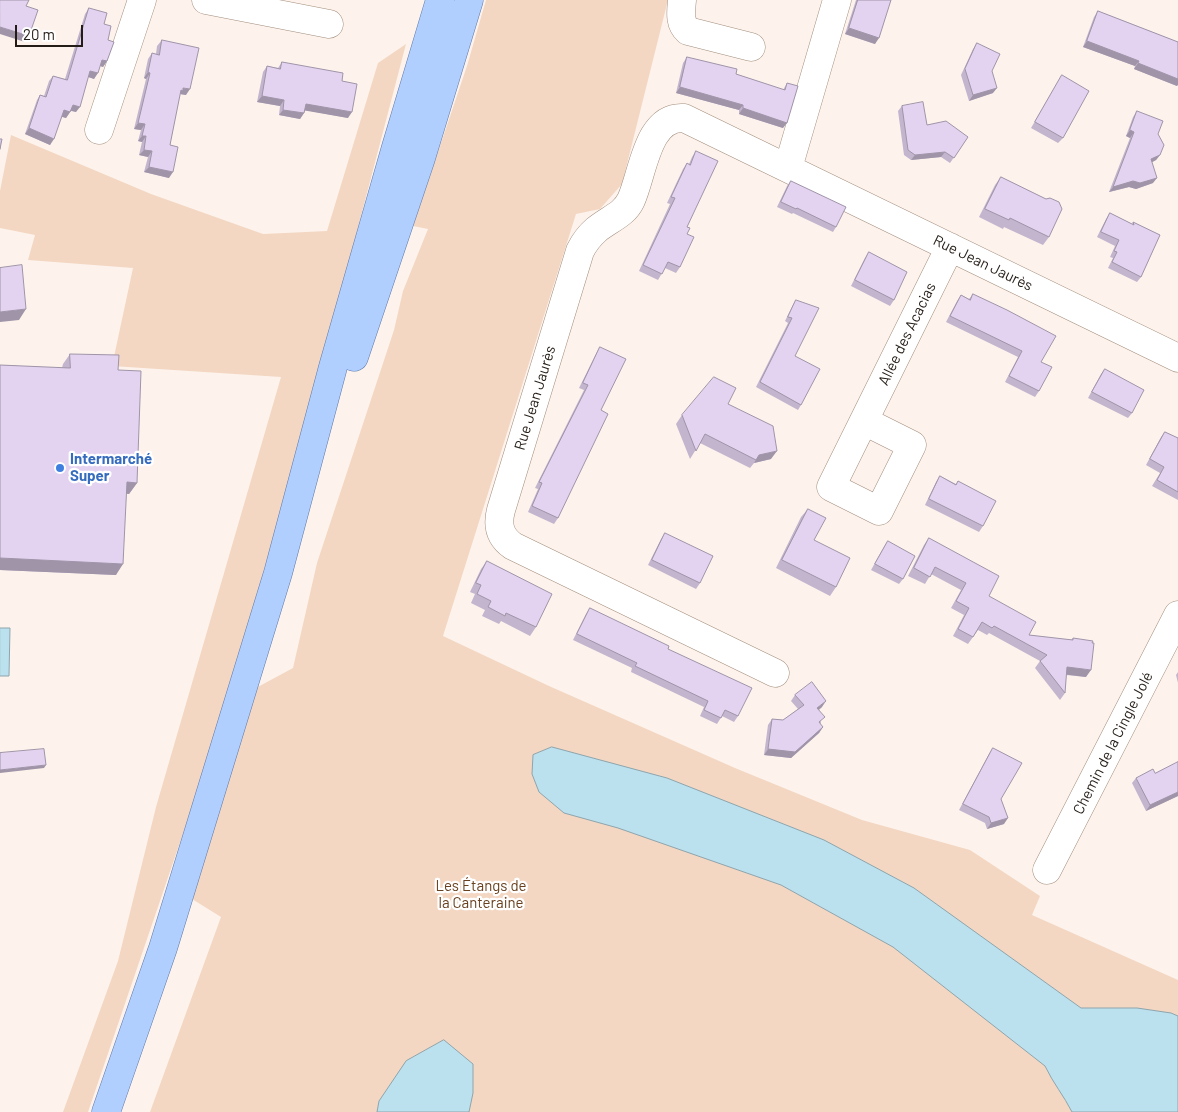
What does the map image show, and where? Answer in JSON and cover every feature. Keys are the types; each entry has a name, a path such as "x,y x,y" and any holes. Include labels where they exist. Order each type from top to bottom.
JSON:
{"main road":[{"path":"278,574 333,367 440,0"},
{"path":"106,1112 160,957 278,574 387,262 469,0"}],"street":[{"path":"99,130 142,0"},
{"path":"206,0 329,24"},
{"path":"682,0 681,19 683,27 688,31 751,47"},
{"path":"788,168 837,0"},
{"name":"Rue Jean Jaurès","path":"775,673 513,546 504,538 499,523 501,510 580,251 590,236 625,210 630,202 657,130 669,120 684,118 1178,358"},
{"name":"Allée des Acacias","path":"864,421 950,247"},
{"name":"Chemin de la Cingle Jolé","path":"1046,870 1178,615"}],"green space":[{"name":"Les Étangs de la Canteraine","path":"486,0 668,0 622,184 600,209 576,214 443,636 549,686 735,768 862,820 970,850 1040,896 1032,915 1178,980 1178,1112 150,1112 221,917 192,899 254,689 293,668 317,563 394,330 403,291 428,229 413,226 467,66"},
{"path":"406,44 301,445 205,769 88,1112 63,1112 118,961 156,807 281,377 112,366 133,268 28,260 35,235 0,228 0,191 11,135 151,194 263,234 327,231 378,63"}],"water":[{"path":"0,628 10,628 9,676 0,676"},
{"path":"552,747 667,778 824,840 914,888 1081,1008 1137,1008 1171,1013 1178,1016 1178,1112 1072,1112 1045,1066 893,947 781,885 618,828 564,813 539,792 532,774 533,755"},
{"path":"444,1040 473,1064 473,1093 469,1112 377,1112 379,1101 406,1061"}],"building":[{"path":"0,0 29,0 26,6 38,10 29,36 0,27"},
{"path":"858,0 891,0 879,38 849,28"},
{"path":"89,8 107,13 104,24 111,26 108,40 114,42 107,61 102,60 98,73 90,71 80,107 73,105 70,112 64,110 54,139 29,128 40,95 46,97 53,76 67,80"},
{"path":"1098,11 1178,42 1178,79 1138,63 1139,61 1087,41"},
{"path":"162,40 199,48 190,89 183,88 183,91 181,90 170,145 178,147 173,172 149,167 152,151 144,150 146,136 142,136 145,124 138,123 150,73 148,72 152,53 159,55"},
{"path":"977,43 1000,54 992,71 997,88 973,95 965,69"},
{"path":"687,57 737,69 736,74 785,90 787,83 798,86 787,123 743,108 743,105 680,87"},
{"path":"282,62 343,73 342,81 357,84 352,112 306,104 304,113 283,110 284,100 262,96 267,66 280,69"},
{"path":"1062,75 1089,91 1063,138 1035,122"},
{"path":"923,102 927,125 946,121 968,137 954,158 945,152 915,155 908,150 902,106"},
{"path":"1137,111 1163,121 1158,134 1164,145 1160,155 1151,159 1157,178 1140,183 1133,181 1113,187 1134,132 1130,130"},
{"path":"696,151 718,161 687,227 690,228 687,234 694,237 680,267 668,262 662,274 643,265 675,198 671,197 687,163 690,165"},
{"path":"1001,177 1046,199 1050,198 1059,202 1062,209 1049,237 1010,218 1009,220 985,209"},
{"path":"791,181 846,207 836,227 781,202"},
{"path":"1110,213 1160,235 1141,277 1112,262 1117,252 1114,251 1119,240 1101,232"},
{"path":"869,252 907,272 894,300 855,280"},
{"path":"22,265 26,309 0,312 0,268"},
{"path":"973,294 1056,336 1041,362 1052,367 1039,391 1009,376 1022,351 950,316 961,295 970,300"},
{"path":"796,300 819,308 795,356 820,369 801,405 760,382 792,318 788,317"},
{"path":"600,347 626,359 601,410 608,414 558,518 532,506 542,483 539,482 588,385 583,383"},
{"name":"Intermarché Super","path":"70,354 119,355 118,370 141,371 137,483 127,482 123,564 0,558 0,365 70,368"},
{"path":"1105,369 1144,390 1132,413 1092,392"},
{"path":"714,377 736,388 728,404 773,426 777,451 759,455 756,460 705,434 696,451 682,415"},
{"path":"1165,432 1178,438 1178,492 1157,480 1164,467 1150,459"},
{"path":"940,476 956,485 958,481 996,501 983,526 929,499"},
{"path":"808,509 826,518 814,540 850,558 836,587 782,560"},
{"path":"665,533 713,556 700,583 652,560"},
{"path":"929,538 999,576 989,596 1036,622 1029,635 1093,641 1091,670 1067,667 1065,693 1040,661 1047,655 994,626 992,628 982,622 973,637 958,629 969,608 956,601 966,583 935,567 930,577 914,568"},
{"path":"888,541 915,556 903,579 875,564"},
{"path":"487,561 552,594 536,627 506,613 505,616 488,607 491,601 477,594 481,585 476,583"},
{"path":"590,608 669,646 668,649 752,688 738,716 725,710 721,718 704,710 708,701 635,666 637,663 577,634"},
{"path":"812,682 826,701 817,708 825,717 819,722 823,727 795,752 768,749 772,719 783,720 804,705 795,695"},
{"path":"993,748 1022,763 1001,799 1008,818 991,823 989,817 963,804"},
{"path":"44,749 46,765 0,770 0,753"},
{"path":"1178,762 1178,792 1150,805 1136,778 1153,769 1155,773"}],"place":[{"name":"Intermarché Super","path":"60,468"}]}
